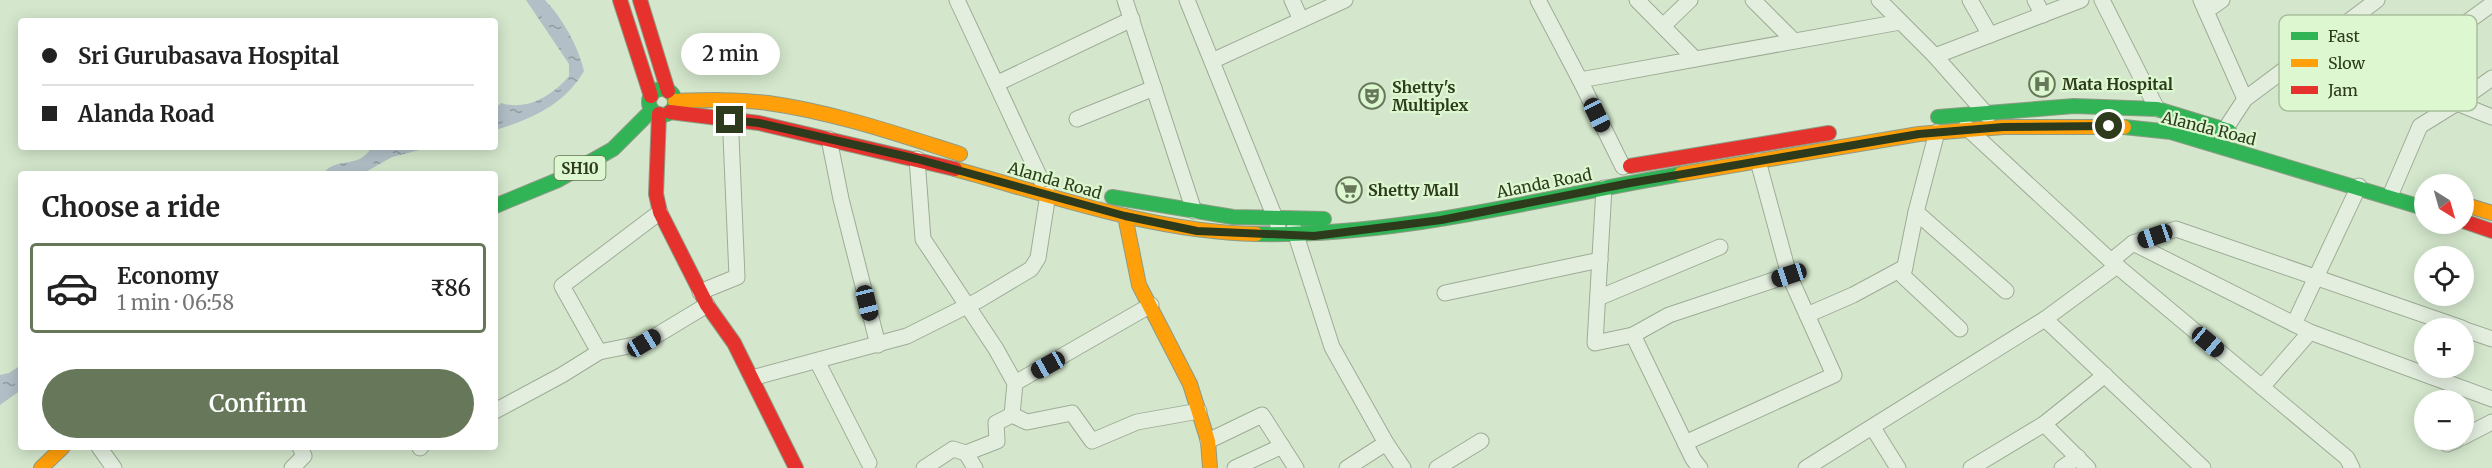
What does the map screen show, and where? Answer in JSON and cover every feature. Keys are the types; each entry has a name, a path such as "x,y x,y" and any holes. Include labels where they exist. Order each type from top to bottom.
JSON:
{"main road":[{"path":"620,0 663,104"},
{"path":"640,0 650,24 663,104 656,194 660,212 704,299 734,343 796,468"},
{"path":"650,24 656,0"},
{"path":"663,104 730,100 767,103 851,120 969,157"},
{"name":"Alanda Road","path":"663,104 730,120 759,123 1045,187 1060,184"},
{"name":"SH10","path":"498,205 558,180 613,149 663,104"},
{"name":"Alanda Road","path":"1913,120 1984,111 2074,106 2157,109 2232,132"},
{"name":"Alanda Road","path":"1098,193 1233,217 1379,221 1441,220 1604,188 1937,132 1997,127 2109,126 2171,132 2359,186 2394,186 2414,201"},
{"path":"1617,168 1846,130"},
{"name":"Alanda Road","path":"1010,170 1045,187 1125,216 1197,231 1288,235 1379,221 1426,207"},
{"path":"1142,220 1145,203"},
{"path":"2474,207 2492,213"},
{"path":"1125,216 1139,285 1190,384 1208,441 1210,468"},
{"path":"2474,225 2492,231"},
{"path":"41,468 60,450"}],"street":[{"path":"752,378 907,336 968,305 1036,264 1045,187 957,0"},
{"path":"1125,0 1194,211"},
{"path":"1187,0 1283,218 1332,347 1403,468"},
{"path":"1292,0 1301,20"},
{"path":"1212,61 1345,0"},
{"path":"1538,0 1580,80 1617,168"},
{"path":"1637,0 1695,59"},
{"path":"1662,26 1690,0"},
{"path":"1753,0 1794,41"},
{"path":"1878,0 1935,56 1997,127"},
{"path":"1970,0 1990,35"},
{"path":"2035,0 2043,15"},
{"path":"1935,56 2080,0"},
{"path":"2102,0 2157,109"},
{"path":"2222,0 2203,6 2245,99"},
{"path":"2357,15 2377,0"},
{"path":"2477,18 2490,9"},
{"path":"998,83 1132,19"},
{"path":"1580,80 1900,22"},
{"path":"2210,142 2232,132 2245,99 2279,74"},
{"path":"2477,89 2492,78"},
{"path":"1077,119 1154,88"},
{"path":"498,409 562,375 599,351 644,343 737,277 730,100"},
{"path":"2394,186 2420,126 2444,111"},
{"path":"2477,111 2492,117"},
{"path":"1955,115 2114,264 2347,458 2352,468"},
{"path":"1937,132 1916,212 1903,276 1960,329"},
{"path":"829,140 841,199 878,345"},
{"path":"917,159 923,239 968,305 1015,383 1012,416"},
{"path":"1685,443 1834,375 1789,275 1758,161"},
{"path":"2294,324 2318,279 2359,186"},
{"path":"1604,188 1595,343 1633,335 1669,315 1789,275"},
{"path":"599,351 562,286 660,212"},
{"path":"1916,212 2006,291"},
{"path":"1806,468 2045,319 2114,264 2133,243 2176,229 2430,318"},
{"path":"2133,243 2310,332 2492,399"},
{"path":"1598,298 1720,247"},
{"path":"1445,293 1600,260"},
{"path":"1807,315 1853,295 1905,267"},
{"path":"1015,383 1151,305"},
{"path":"2045,319 2203,468"},
{"path":"2262,387 2310,332"},
{"path":"2474,333 2492,339"},
{"path":"1633,335 1685,443 1700,468"},
{"path":"817,362 869,463"},
{"path":"1971,468 2044,424 2105,375"},
{"path":"924,468 953,449 966,453 997,441 996,423 1012,416 1027,422 1072,413 1092,441 1137,422 1199,411"},
{"path":"1208,441 1262,415 1296,468"},
{"path":"2474,431 2492,422"},
{"path":"2044,424 2083,463"},
{"path":"1873,428 1898,468"},
{"path":"1437,468 1481,441"},
{"path":"1347,468 1386,442"},
{"path":"1235,468 1282,446"},
{"path":"101,450 114,468"},
{"path":"292,468 304,456 301,450"},
{"path":"966,453 975,468"},
{"path":"2062,468 2083,463"}],"water":[{"path":"526,0 545,0 552,7 574,43 584,71 576,83 557,102 522,121 498,129 498,106 501,103 520,105 547,95 569,76 569,64"},
{"path":"369,150 419,150 392,157 367,171 326,171 334,165 360,159"},
{"path":"18,367 18,392 0,405 0,375 9,373"}],"traffic: fast":[{"path":"662,89 671,93 675,102 671,111 662,115 653,111 649,102 653,93 662,89"},
{"path":"1938,117 2074,106 2157,109 2229,131"},
{"path":"498,205 558,180 613,149 652,110"},
{"path":"2124,127 2171,132 2414,205"},
{"path":"1256,234 1310,233 1417,223 1681,174"},
{"path":"1112,197 1233,217 1324,219"}],"traffic: slow":[{"path":"675,101 745,101 792,107 865,124 960,154"},
{"path":"1681,174 1919,134 2003,127 2124,127"},
{"path":"955,169 1142,220 1218,232 1256,234"},
{"path":"2474,207 2492,213"},
{"path":"1125,216 1139,285 1190,384 1208,441 1210,468"},
{"path":"41,468 60,450"}],"traffic: jam":[{"path":"620,0 651,96"},
{"path":"640,0 668,91"},
{"path":"670,112 759,123 955,169"},
{"path":"659,114 656,194 660,212 707,305 734,343 796,468"},
{"path":"1630,166 1829,133"},
{"path":"2474,225 2492,231"}],"place":[{"name":"Mata Hospital","path":"2042,84"},
{"name":"Shetty's Multiplex","path":"1372,96"},
{"name":"Shetty Mall","path":"1349,190"}],"route":[{"path":"730,120 759,123 917,159 1125,216 1197,231 1314,236 1441,220 1630,183 1919,134 2003,127 2109,126"}]}
